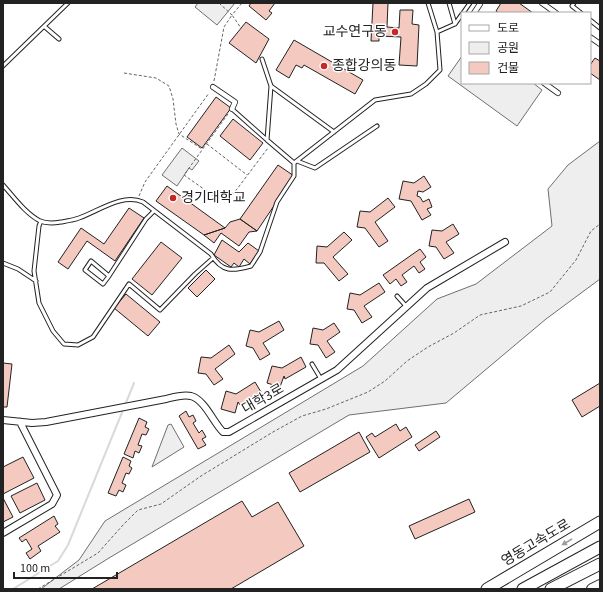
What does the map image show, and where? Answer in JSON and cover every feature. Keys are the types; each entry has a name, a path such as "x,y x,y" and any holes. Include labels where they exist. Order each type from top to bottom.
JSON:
{"highway":[{"name":"영동고속도로","path":"487,589 600,522"},
{"path":"523,589 600,547"},
{"path":"551,589 600,564"},
{"path":"592,589 600,585"}],"street":[{"path":"542,3 553,12"},
{"path":"475,12 480,4"},
{"path":"591,38 600,44"},
{"path":"545,84 558,93"},
{"path":"213,87 235,102 232,108"},
{"name":"대학3로","path":"3,420 32,423 46,422 152,401 191,396 197,398 202,403 219,428 226,433 238,428 345,364 426,288 505,242"},
{"path":"3,533 52,504 57,495 20,422"}],"lane":[{"path":"3,66 45,27 68,3"},
{"path":"3,184 19,204 41,221 53,223 78,218 122,200 137,200 143,202 154,210 211,254 215,261 226,269 238,269 251,266 260,252 277,202 294,176 296,162 375,100 411,94 426,84 440,70 437,32 428,3"},
{"path":"449,3 455,24"},
{"path":"463,12 470,3"},
{"path":"574,3 572,6 580,12"},
{"path":"437,32 455,24 461,15"},
{"path":"591,21 600,28"},
{"path":"45,27 59,39"},
{"path":"262,59 271,86 267,140"},
{"path":"271,86 334,132"},
{"path":"232,108 271,144 296,162 315,168 377,126"},
{"path":"109,276 91,261 85,270 103,284 109,276 146,219 154,210"},
{"path":"41,221 39,226 34,271 39,303 53,331 64,344 78,345 93,338 128,284 160,310 213,258"},
{"path":"3,262 18,269 36,281"},
{"path":"397,296 406,306"},
{"path":"312,364 321,379"}],"path":[{"path":"219,3 232,15 241,28"},
{"path":"137,200 145,182 213,87 224,27 242,3"},
{"path":"124,73 156,78 169,86 173,99 179,134 202,150"},
{"path":"232,108 184,175 215,197 234,193 271,144"},
{"path":"206,144 248,175"},
{"path":"38,589 98,553 123,524 138,510 161,504 201,476 302,416 326,410 368,392 385,382 407,361 428,347 454,333 480,314 521,306 550,292 576,260 591,230 600,224"}],"green space":[{"path":"198,3 235,3 217,25 195,7"},
{"path":"461,57 461,84 534,84 542,90 517,126 448,76"},
{"path":"600,141 600,279 546,319 446,403 349,415 59,589 41,589 79,560 105,521 363,366 437,299 476,284 552,226 548,189 568,165"},
{"path":"182,148 199,161 192,170 189,168 177,186 162,175"},
{"path":"171,424 184,447 152,467 168,425"}],"building":[{"path":"251,3 275,3 269,11 272,13 266,20 249,6"},
{"name":"교수연구동","path":"373,3 388,3 387,27 399,28 400,10 413,10 412,24 419,25 417,66 399,65 401,37 379,36 379,41 371,41"},
{"path":"501,3 519,3 532,12 498,12 496,11"},
{"path":"246,22 269,39 256,63 229,43"},
{"name":"종합강의동","path":"294,40 363,80 355,94 304,65 302,68 296,65 289,78 276,70"},
{"path":"595,58 600,61 600,80 591,74 591,64"},
{"path":"216,97 231,108 202,148 187,137"},
{"path":"233,119 263,143 250,160 220,136"},
{"path":"278,165 294,176 257,231 240,219"},
{"path":"424,176 431,187 423,192 418,191 417,196 420,197 423,202 429,199 432,207 427,209 431,215 422,220 411,201 399,199 403,181 414,183"},
{"path":"167,186 225,228 204,235 156,201"},
{"path":"388,198 395,207 375,222 388,241 379,247 365,228 357,227 360,211 370,212"},
{"path":"129,208 144,218 115,261 87,241 68,269 58,262 81,228 104,244"},
{"path":"240,219 257,231 249,232 239,246 221,233 214,243 204,235 225,228 230,222"},
{"path":"453,224 459,234 446,242 454,253 444,259 436,247 429,246 432,230 442,231"},
{"path":"344,232 352,240 333,257 348,274 339,281 324,263 316,263 317,246 327,247"},
{"path":"222,240 239,252 248,243 259,251 250,264 244,259 239,267 234,263 231,267 214,255"},
{"path":"161,242 182,258 152,295 132,279"},
{"path":"420,249 426,257 420,262 425,269 419,273 414,266 402,275 407,282 401,286 396,279 390,284 383,275"},
{"path":"206,270 215,279 197,297 188,288"},
{"path":"379,283 385,292 364,306 372,317 362,323 354,310 347,309 350,293 360,295"},
{"path":"126,294 160,322 148,336 114,308"},
{"path":"279,321 284,330 263,343 270,354 260,360 253,348 246,346 250,330 259,332"},
{"path":"334,323 340,332 327,341 335,352 326,358 318,345 310,344 313,328 323,330"},
{"path":"229,345 235,354 215,369 223,379 214,385 206,374 198,373 201,357 211,358"},
{"path":"301,357 306,367 285,379 284,376 280,387 267,383 272,366 282,368"},
{"path":"3,363 12,364 7,407 3,407"},
{"path":"255,382 261,392 240,405 238,402 235,413 221,409 226,391 236,394"},
{"path":"600,383 600,406 582,417 572,400"},
{"path":"186,411 189,417 193,415 196,421 193,423 199,433 202,430 206,437 202,439 206,445 198,449 179,416"},
{"path":"139,418 147,422 145,427 149,429 146,435 142,434 138,445 142,446 139,453 135,451 133,458 124,454"},
{"path":"396,424 400,431 406,427 412,437 379,458 366,437 372,433 375,437"},
{"path":"436,431 440,437 419,451 415,445"},
{"path":"359,432 370,452 300,492 289,473"},
{"path":"23,457 34,478 3,494 3,467"},
{"path":"123,457 131,461 129,466 132,468 129,474 126,473 122,483 126,485 123,492 119,490 116,496 108,493"},
{"path":"37,483 45,500 20,513 11,496"},
{"path":"3,498 13,517 3,522"},
{"path":"469,499 475,512 415,539 409,526"},
{"path":"242,501 252,517 278,502 304,546 231,589 92,589"},
{"path":"54,516 58,524 55,526 60,532 38,546 41,551 30,559 26,553 32,549 26,539 22,542 19,538"}],"waterway":[{"path":"13,589 58,561 68,545 134,383"}],"place":[{"name":"교수연구동","path":"395,32"},
{"name":"종합강의동","path":"324,66"},
{"name":"경기대학교","path":"173,198"}]}
